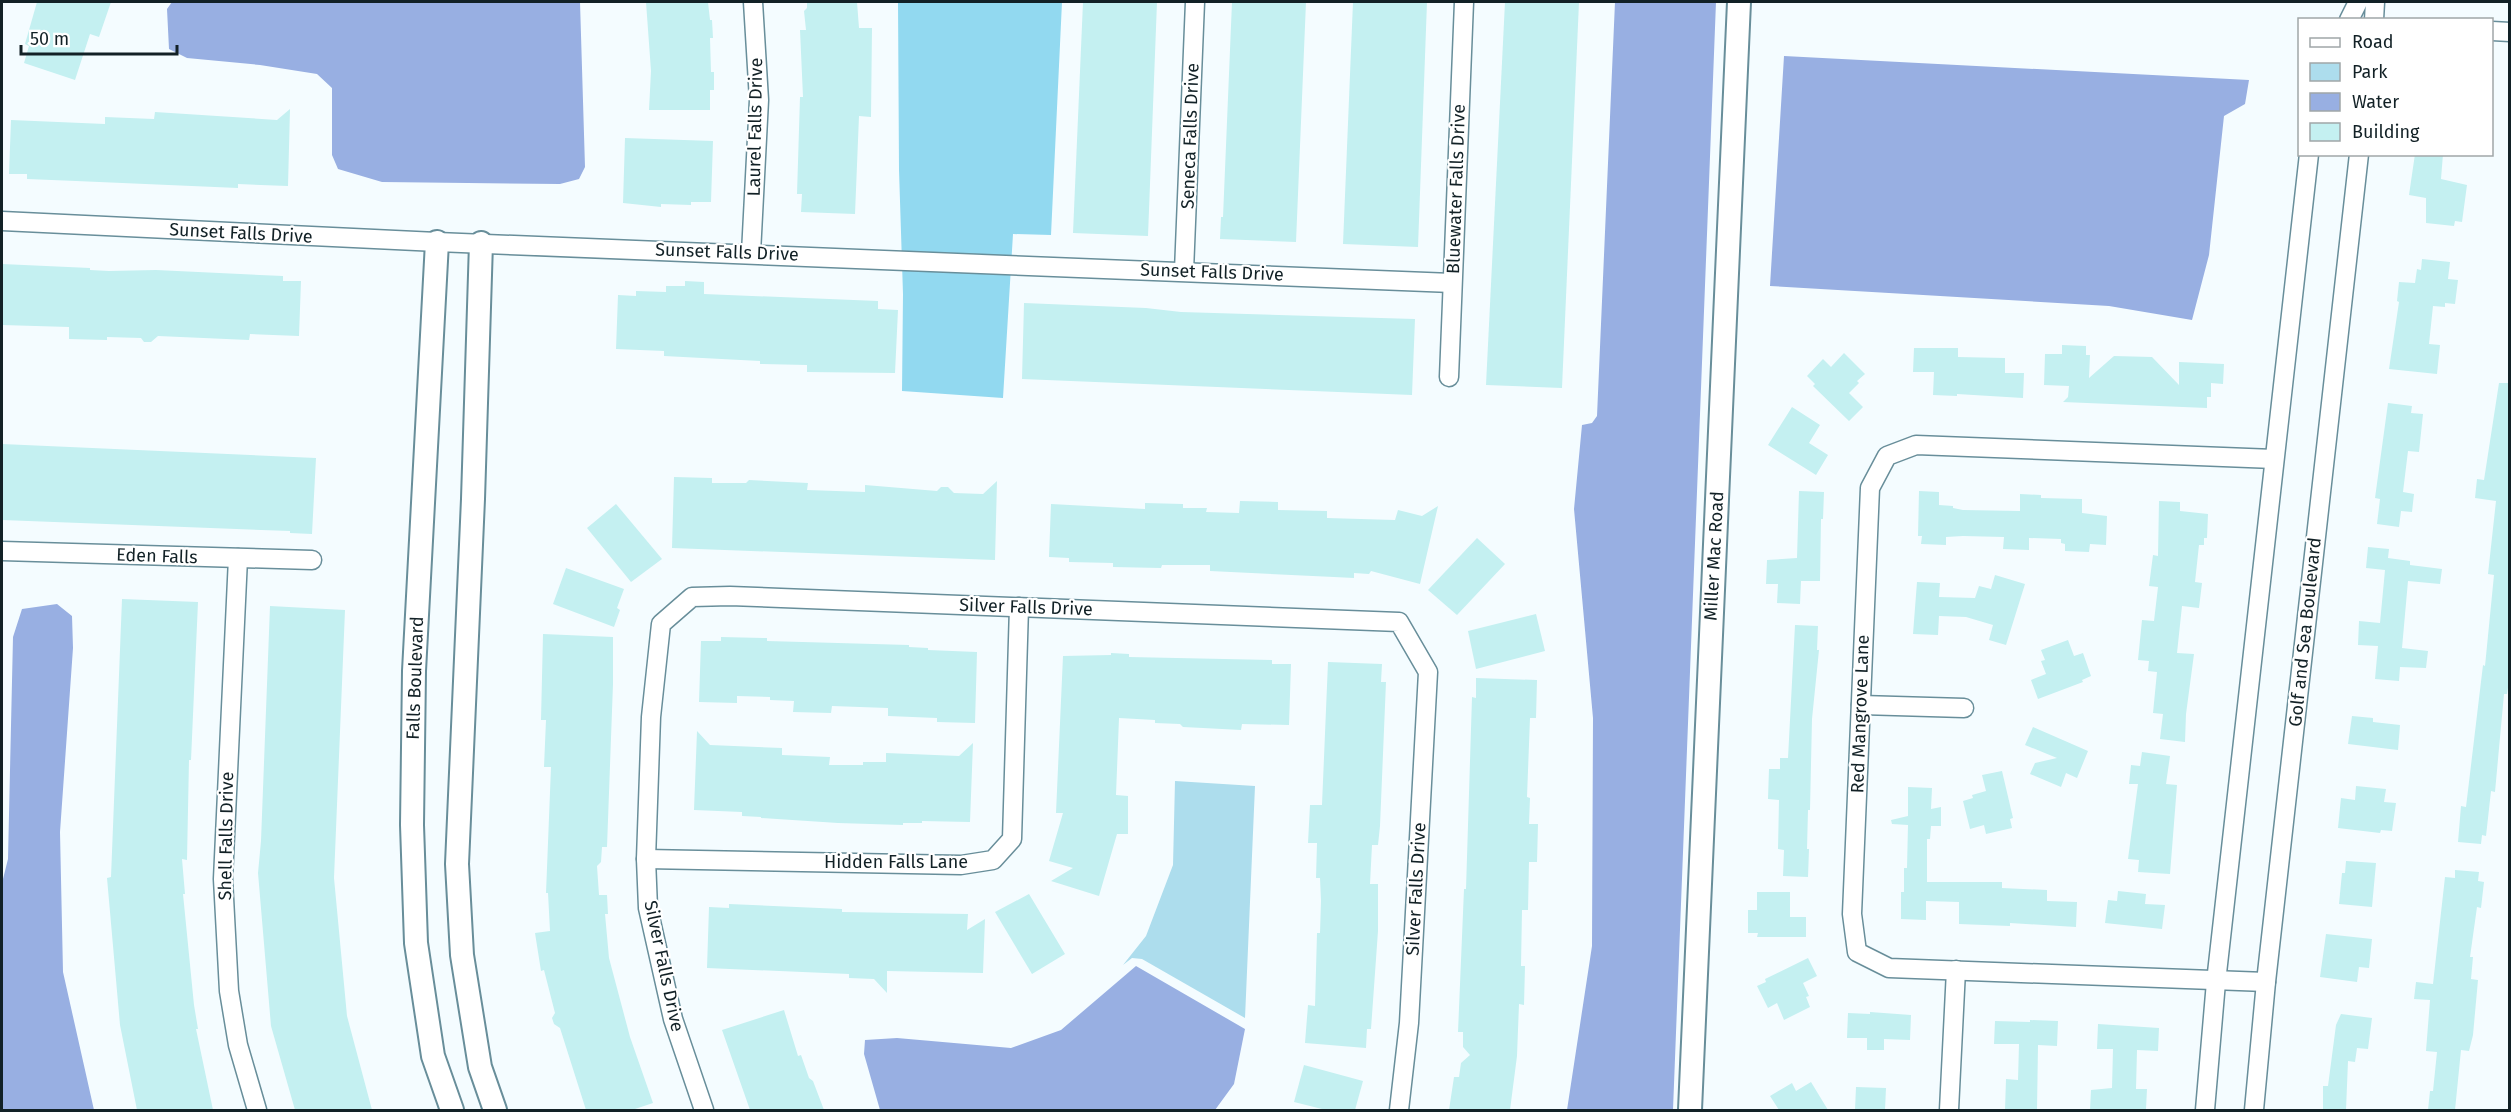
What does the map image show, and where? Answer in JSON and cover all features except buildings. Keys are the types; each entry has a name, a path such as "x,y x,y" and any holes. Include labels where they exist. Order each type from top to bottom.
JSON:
{"street":[{"name":"Laurel Falls Drive","path":"751,253 759,100 753,2"},
{"name":"Seneca Falls Drive","path":"1184,271 1195,2"},
{"name":"Bluewater Falls Drive","path":"1449,377 1464,2"},
{"name":"Miller Mac Road","path":"1690,1110 1739,2"},
{"path":"2350,18 2358,2"},
{"path":"2374,18 2375,2"},
{"path":"2493,31 2510,32"},
{"path":"2205,1110 2216,982 2309,156"},
{"name":"Golf and Sea Boulevard","path":"2254,1110 2266,982 2359,156"},
{"name":"Sunset Falls Drive","path":"2,221 437,242 1452,283"},
{"name":"Falls Boulevard","path":"437,242 414,671 412,825 416,943 433,1056 452,1110"},
{"path":"481,243 473,499 457,864 462,955 480,1066 495,1110"},
{"name":"Red Mangrove Lane","path":"2266,982 2216,982 1889,968 1857,952 1852,914 1870,488 1887,456 1916,445 2274,459"},
{"name":"Eden Falls","path":"2,551 312,560"},
{"name":"Shell Falls Drive","path":"238,558 223,879 230,991 238,1045 257,1110"},
{"name":"Silver Falls Drive","path":"704,1110 673,1019 648,908 646,859 651,717 661,624 692,597 730,596 1400,622 1428,672 1409,1023 1399,1110"},
{"name":"Hidden Falls Lane","path":"646,859 961,865 993,860 1012,839 1018,607"},
{"path":"1861,705 1965,708"},
{"path":"1949,1110 1956,970"}],"green space":[{"path":"1175,781 1255,786 1245,1018 1142,959 1132,958 1123,965 1146,936 1173,865"}],"shaded area":[{"path":"898,2 1062,2 1051,235 1013,234 1003,398 902,391 903,294 899,170"}],"water":[{"path":"172,2 580,2 585,167 579,179 560,184 382,182 338,169 332,155 332,88 317,74 260,65 187,58 169,49 167,9"},
{"path":"1615,2 1716,2 1673,1110 1567,1110 1592,946 1593,718 1574,509 1582,425 1592,423 1597,416"},
{"path":"1784,56 2249,80 2245,104 2224,116 2209,255 2192,320 2109,306 1770,286"},
{"path":"57,604 72,616 73,648 60,832 63,972 94,1110 2,1110 2,883 8,859 13,637 22,609"},
{"path":"1136,966 1245,1029 1234,1084 1215,1110 880,1110 864,1054 865,1040 897,1038 1011,1048 1061,1030"}]}
